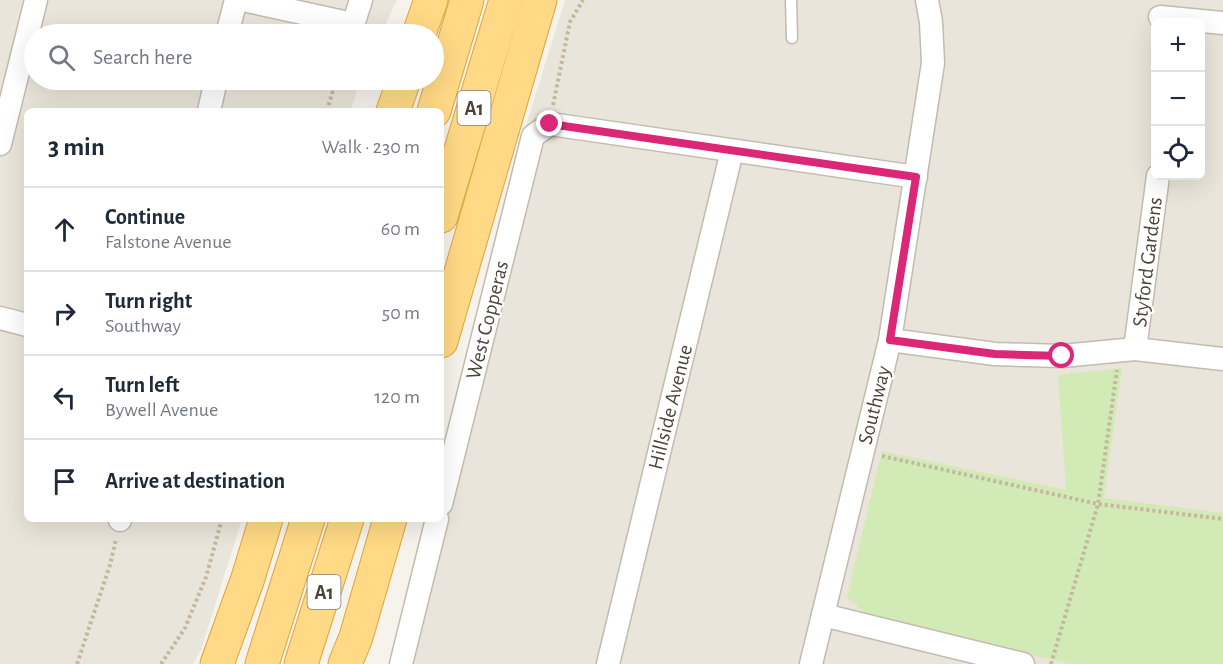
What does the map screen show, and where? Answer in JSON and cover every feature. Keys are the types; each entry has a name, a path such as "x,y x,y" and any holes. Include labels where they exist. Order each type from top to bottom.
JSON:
{"highway":[{"path":"423,24 431,0"},
{"name":"A1","path":"444,77 467,0"},
{"name":"A1","path":"444,206 506,0"},
{"path":"444,331 540,0"},
{"path":"394,108 400,90"},
{"name":"A1","path":"435,108 440,90"},
{"path":"217,664 265,522"},
{"name":"A1","path":"262,664 307,522"},
{"name":"A1","path":"301,664 346,522"},
{"path":"351,655 389,522"}],"street":[{"path":"30,24 36,0"},
{"path":"230,24 236,0"},
{"path":"243,0 332,24"},
{"path":"353,24 361,0"},
{"name":"Southway","path":"811,664 890,340 933,63 931,22 927,0"},
{"path":"1158,13 1223,23"},
{"path":"0,144 24,48"},
{"path":"209,108 213,90"},
{"path":"541,130 732,151 916,177"},
{"name":"West Copperas","path":"444,493 541,130"},
{"name":"Hillside Avenue","path":"608,664 732,151"},
{"name":"Styford Gardens","path":"1128,350 1157,180"},
{"path":"0,318 24,324"},
{"path":"890,340 995,354 1062,356 1128,350 1223,359"},
{"path":"401,664 436,522"},
{"path":"823,615 1023,664"}],"lane":[{"path":"792,0 792,38"}],"path":[{"path":"541,130 570,22 583,0"},
{"path":"328,108 333,90"},
{"path":"1051,664 1098,504 1128,350"},
{"path":"863,452 1098,504 1223,519"},
{"path":"77,664 110,565 119,522"},
{"path":"161,664 185,628 206,577 221,522"}],"shaded area":[{"path":"0,0 397,0 386,24 24,24 24,90 357,90 352,108 24,108 24,522 241,522 201,650 193,664 0,664"},
{"path":"565,0 1223,0 1223,664 390,664 425,522 444,522 444,447 528,119"}],"green space":[{"path":"1122,368 1104,498 1223,513 1223,664 1070,664 867,615 847,597 882,451 1066,490 1058,375"}],"route":[{"path":"550,124 916,177 890,340 995,354 1062,356"}]}
